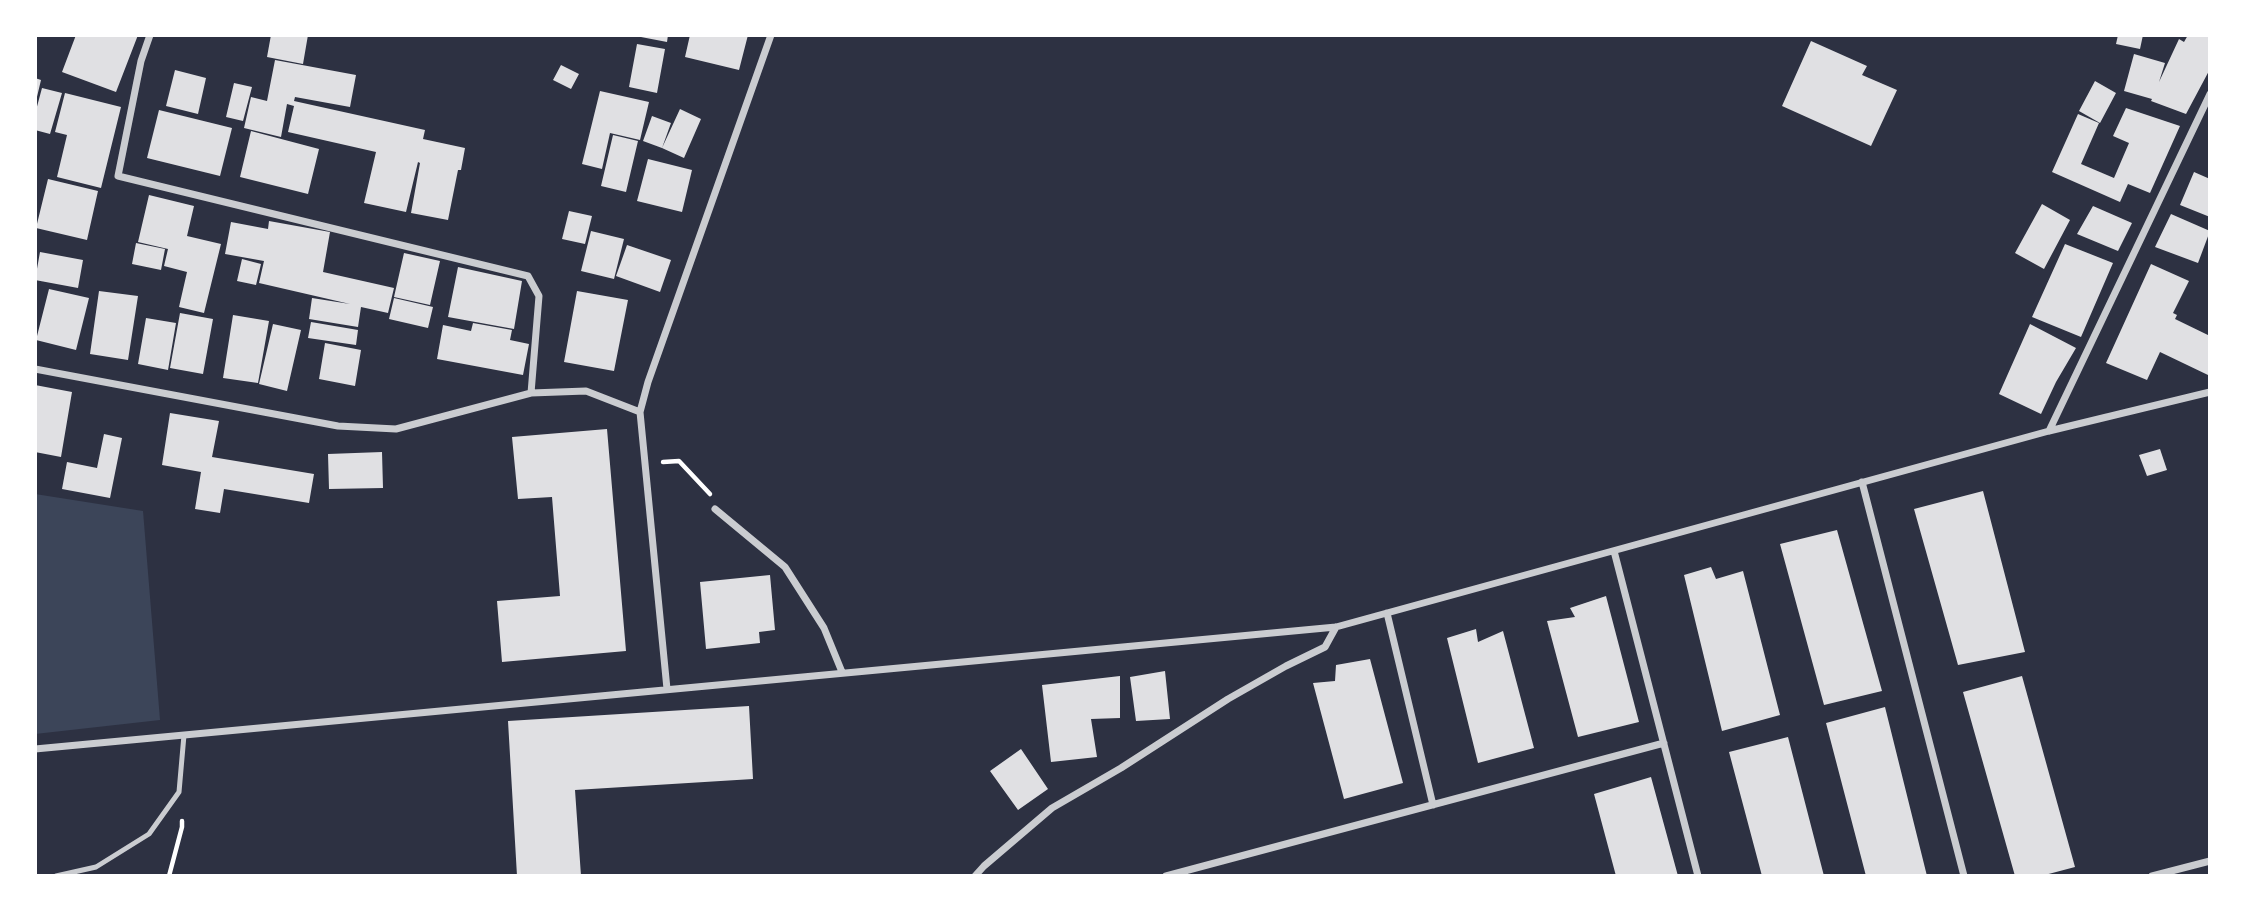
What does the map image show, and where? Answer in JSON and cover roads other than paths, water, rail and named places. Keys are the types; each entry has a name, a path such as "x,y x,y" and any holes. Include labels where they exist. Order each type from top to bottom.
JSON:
{"street":[{"path":"150,35 141,61 118,176 528,276 539,296 531,393"},
{"path":"667,689 640,412 648,382 771,35"},
{"path":"2049,431 2210,94"},
{"path":"35,369 338,426 396,429 531,393 586,391 640,412"},
{"path":"35,749 1336,627 2049,431 2210,392"},
{"path":"1862,482 1964,876"},
{"path":"715,509 785,567 824,628 842,672"},
{"path":"1614,551 1698,876"},
{"path":"1387,613 1433,805"},
{"path":"975,876 1052,808 1240,693 1325,647 1336,627"},
{"path":"1166,876 1664,743"},
{"path":"2152,876 2210,861"}],"lane":[{"path":"56,876 96,867 149,834 179,792 184,735"}]}
